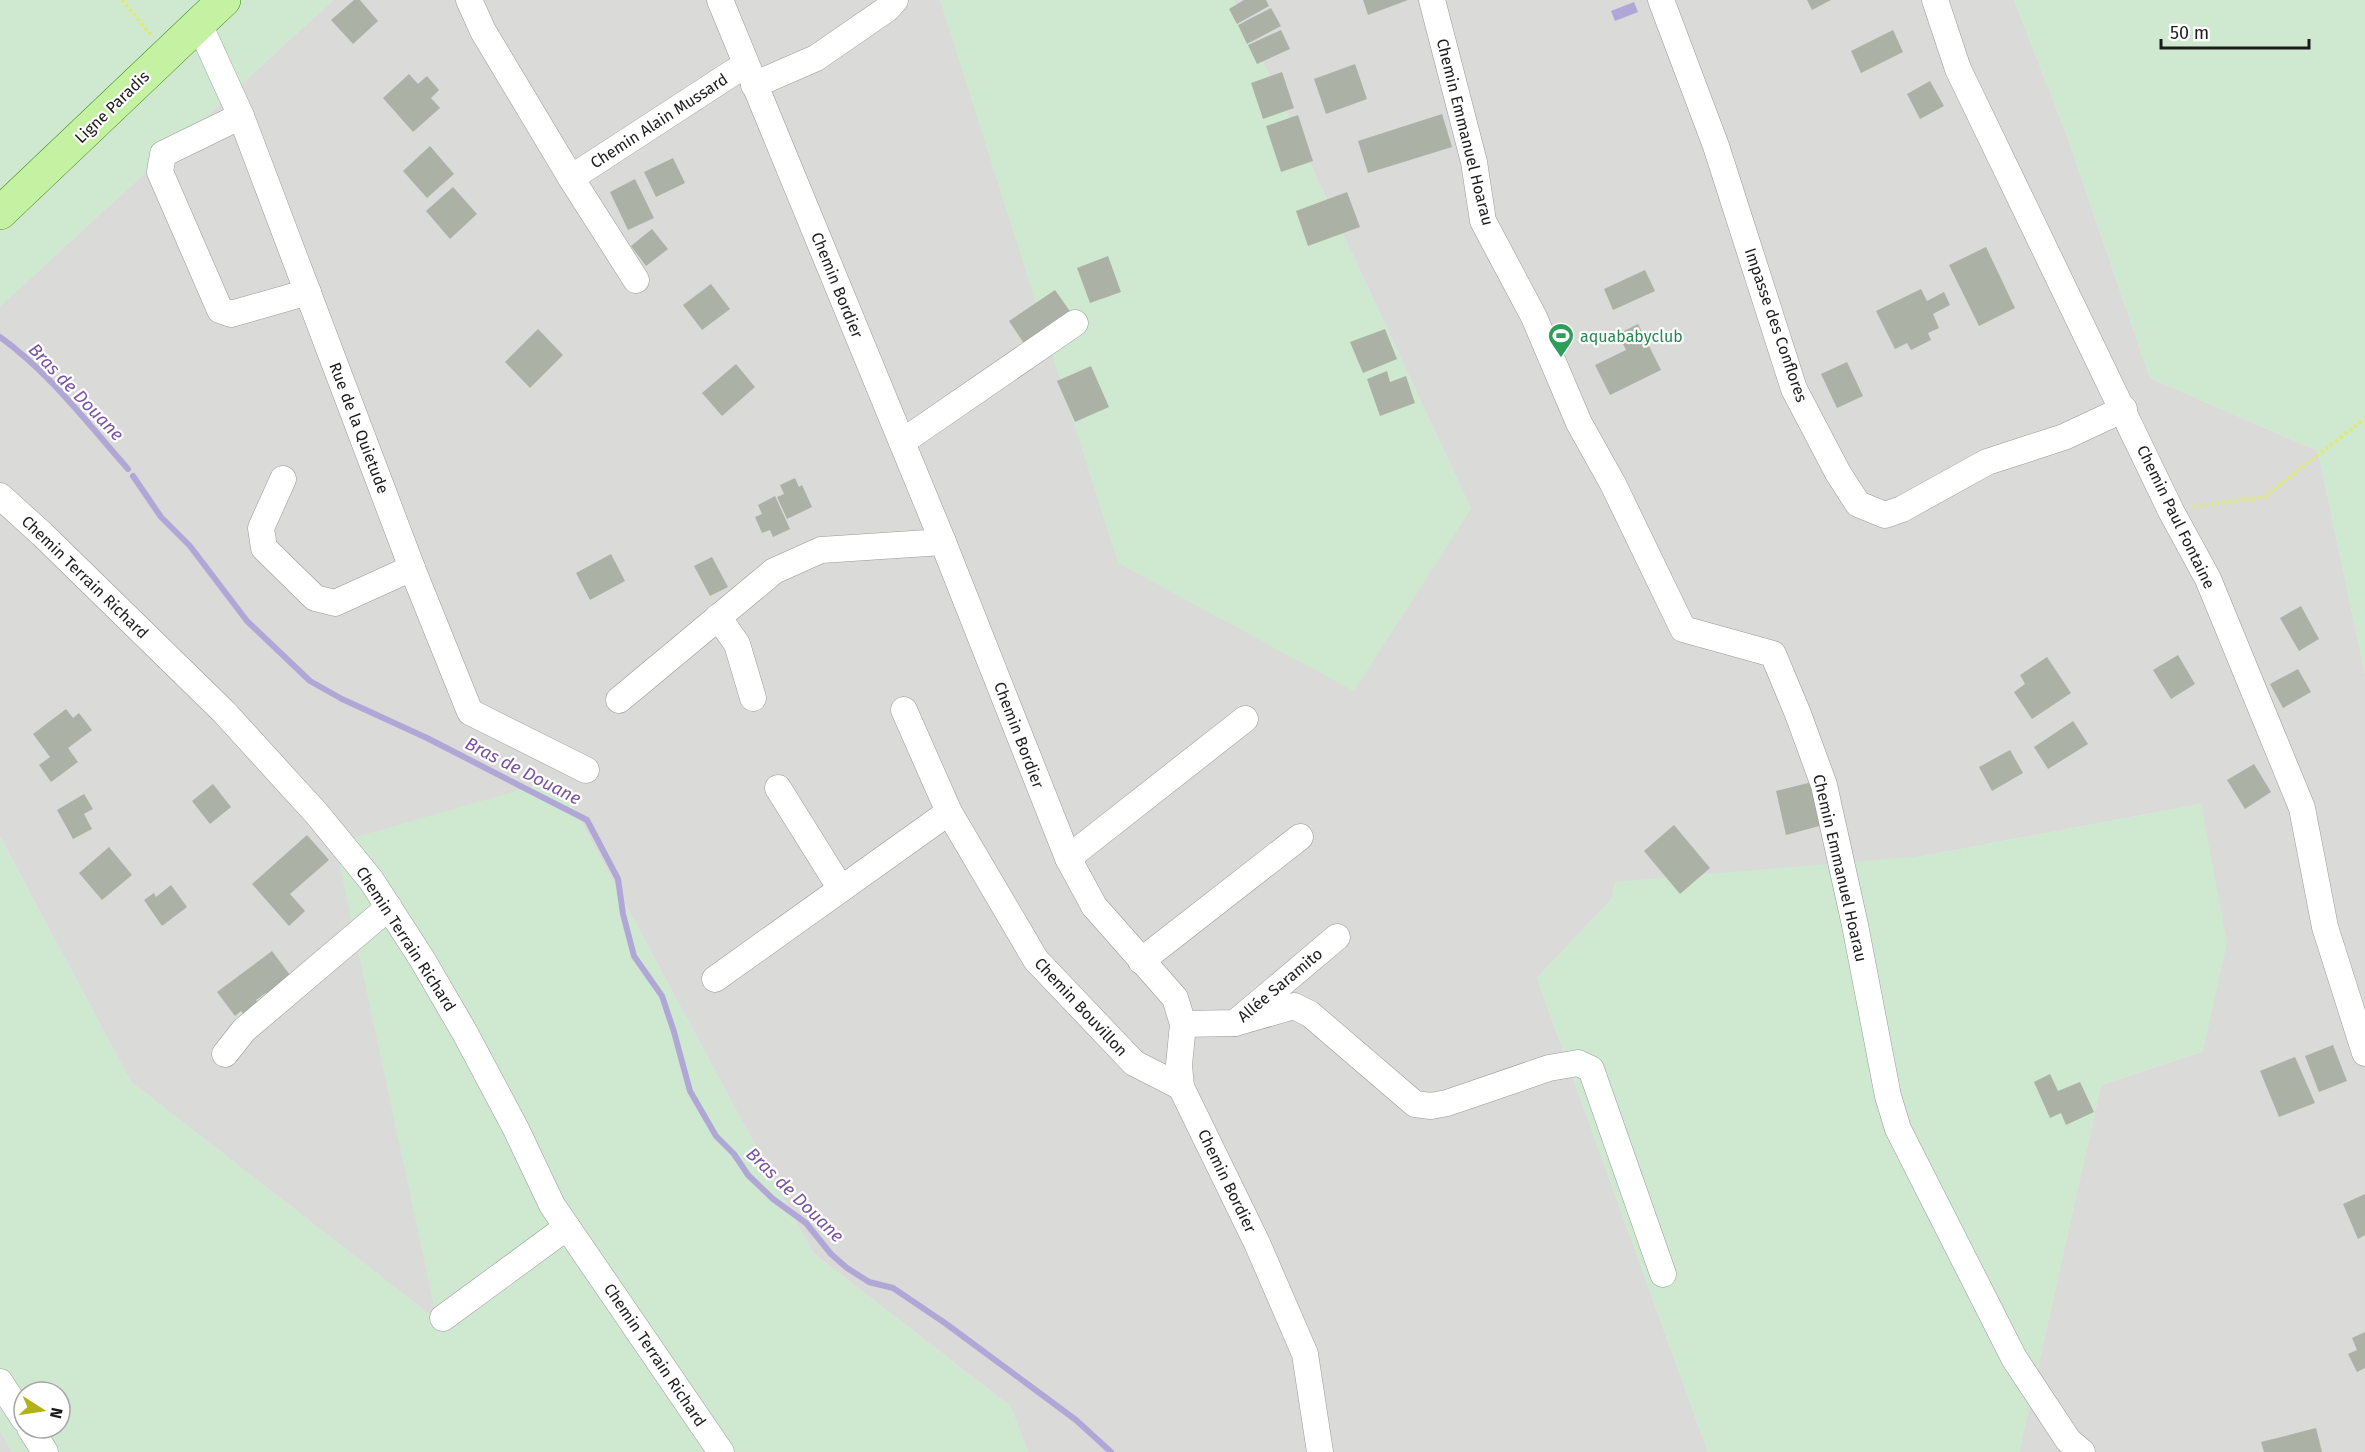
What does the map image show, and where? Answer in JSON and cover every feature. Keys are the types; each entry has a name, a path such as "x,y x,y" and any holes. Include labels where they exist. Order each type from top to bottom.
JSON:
{"main road":[{"name":"Ligne Paradis","path":"0,213 224,0"}],"street":[{"name":"Chemin Alain Mussard","path":"469,0 483,31 571,178 636,280"},
{"name":"Chemin Bordier","path":"720,0 943,542 1068,858 1094,906 1175,998 1183,1024 1179,1065 1180,1086 1257,1243 1305,1354 1320,1452"},
{"name":"Chemin Alain Mussard","path":"571,178 750,74 816,58 887,9 895,0"},
{"name":"Chemin Emmanuel Hoarau","path":"1431,0 1474,162 1483,220 1534,317 1579,423 1613,484 1683,629 1773,654 1824,786 1855,925 1888,1096 1898,1129 2014,1358 2068,1440 2082,1452"},
{"name":"Impasse des Conflores","path":"1661,0 1716,146 1794,389 1838,473 1858,504 1885,515 1902,509 1987,462 2064,436 2124,409"},
{"name":"Chemin Paul Fontaine","path":"1935,0 1958,69 2124,409 2171,511 2208,579 2302,808 2325,927 2365,1053"},
{"name":"Rue de la Quietude","path":"199,24 241,116 412,568 470,712 586,770"},
{"path":"241,116 162,154 160,172 220,310 231,314 308,292"},
{"path":"902,442 1075,322"},
{"path":"283,479 261,528 264,548 315,598 335,603 412,568"},
{"name":"Chemin Terrain Richard","path":"0,496 224,712 317,814 371,880 465,1033 516,1129 552,1205 721,1452"},
{"path":"619,700 774,571 821,550 943,542"},
{"path":"718,618 737,644 753,698"},
{"name":"Chemin Bouvillon","path":"904,710 949,812 1036,960 1134,1063 1180,1086"},
{"path":"1068,858 1245,719"},
{"path":"778,788 841,889"},
{"path":"715,979 949,812"},
{"path":"1141,961 1300,837"},
{"path":"225,1054 244,1030 388,907"},
{"name":"Allée Saramito","path":"1183,1024 1235,1023 1337,937"},
{"path":"1235,1023 1294,1006 1301,1008 1311,1014 1415,1104 1431,1106 1447,1103 1550,1068 1578,1063 1591,1069 1663,1274"},
{"path":"443,1317 567,1227"},
{"path":"0,1382 12,1400"}],"path":[{"path":"122,0 168,54"},
{"path":"2171,511 2264,497 2363,420 2365,421"}],"shaded area":[{"path":"333,0 940,0 952,33 1471,509 1234,0 2014,0 2066,133 2150,378 2318,451 2365,674 2365,1452 2019,1452 2101,1085 2203,1051 2201,804 1924,856 1611,900 1537,978 1708,1452 1028,1452 1010,1406 813,1253 558,779 438,1321 131,1082 0,837 0,306"},
{"path":"1634,2 1638,12 1615,21 1611,11"},
{"path":"0,1430 12,1452 0,1452"}],"green space":[{"path":"0,0 333,0 0,306"},
{"path":"940,0 1234,0 1471,509 1354,691 1118,563"},
{"path":"2014,0 2365,0 2365,674 2318,451 2150,378 2066,133"},
{"path":"558,779 813,1253 1010,1406 1028,1452 12,1452 0,1430 0,837 131,1082 437,1320 335,843"},
{"path":"2201,804 2227,943 2203,1051 2101,1085 2019,1452 1708,1452 1537,978 1611,900 1615,882 1924,856"}],"building":[{"path":"354,0 360,0 378,21 353,44 331,20"},
{"path":"1244,0 1266,0 1269,6 1237,24 1229,9"},
{"path":"1363,0 1408,0 1368,15"},
{"path":"1807,0 1831,0 1812,10"},
{"path":"1271,8 1281,26 1247,44 1238,25"},
{"path":"1281,30 1290,49 1257,64 1248,45"},
{"path":"1893,30 1903,52 1861,73 1851,51"},
{"path":"1355,64 1367,99 1326,114 1314,79"},
{"path":"1282,72 1294,108 1263,119 1251,83"},
{"path":"409,74 418,84 427,76 439,90 431,98 440,108 413,132 383,98"},
{"path":"1930,81 1944,106 1920,119 1907,94"},
{"path":"1442,114 1452,147 1368,173 1358,141"},
{"path":"1298,115 1313,161 1281,172 1266,126"},
{"path":"430,146 454,174 427,198 403,171"},
{"path":"673,158 685,183 656,197 644,172"},
{"path":"635,179 654,218 628,230 610,192"},
{"path":"453,187 477,214 450,239 426,211"},
{"path":"1347,192 1360,227 1308,246 1296,211"},
{"path":"652,229 668,249 646,266 631,246"},
{"path":"1986,247 2015,308 1979,326 1949,265"},
{"path":"1108,256 1121,292 1090,303 1077,268"},
{"path":"1645,270 1655,291 1613,310 1604,289"},
{"path":"711,284 730,309 702,330 683,305"},
{"path":"1921,289 1927,301 1944,292 1950,305 1933,314 1939,328 1928,333 1931,340 1911,350 1907,343 1895,349 1876,311"},
{"path":"1055,290 1074,317 1027,348 1009,321"},
{"path":"1638,324 1661,370 1610,395 1595,365 1626,350 1618,334"},
{"path":"538,329 563,355 530,388 505,362"},
{"path":"1385,329 1397,359 1363,373 1350,342"},
{"path":"1847,362 1863,396 1837,408 1821,374"},
{"path":"736,364 755,387 722,416 702,393"},
{"path":"1091,366 1109,407 1075,422 1057,381"},
{"path":"1387,371 1390,382 1406,376 1415,403 1380,416 1367,379"},
{"path":"795,478 799,487 802,485 812,507 787,519 777,497 784,494 780,485"},
{"path":"775,496 790,529 773,537 770,530 762,533 755,517 762,514 758,505"},
{"path":"611,554 625,581 590,600 576,573"},
{"path":"712,557 728,587 710,596 694,566"},
{"path":"2301,606 2319,639 2299,651 2280,618"},
{"path":"2178,655 2195,684 2171,699 2153,670"},
{"path":"2047,657 2071,693 2032,719 2014,692 2025,684 2020,675"},
{"path":"2298,669 2311,692 2283,708 2270,684"},
{"path":"66,709 73,718 79,713 92,730 68,748 78,762 51,782 39,765 50,757 33,734"},
{"path":"2073,721 2088,744 2048,769 2034,747"},
{"path":"2010,750 2023,773 1992,791 1979,767"},
{"path":"2254,764 2271,792 2245,809 2227,780"},
{"path":"1812,782 1823,825 1786,835 1776,791"},
{"path":"213,784 231,807 210,824 192,801"},
{"path":"84,794 93,809 84,814 92,829 73,839 57,810"},
{"path":"1674,825 1710,868 1680,894 1644,851"},
{"path":"307,835 329,860 290,894 305,911 289,926 252,884"},
{"path":"109,847 132,875 102,900 79,873"},
{"path":"171,885 187,907 162,926 144,900 154,893 156,897"},
{"path":"272,951 290,975 281,982 288,992 274,1002 266,993 256,1000 263,1009 248,1021 241,1011 235,1016 217,992"},
{"path":"2333,1045 2347,1081 2319,1092 2305,1056"},
{"path":"2295,1057 2315,1103 2279,1117 2260,1071"},
{"path":"2050,1074 2058,1091 2080,1082 2094,1112 2066,1125 2061,1113 2050,1118 2034,1082"},
{"path":"2365,1194 2365,1235 2358,1239 2343,1204"},
{"path":"2365,1332 2365,1368 2357,1372 2348,1354 2357,1350 2352,1338"},
{"path":"2316,1428 2322,1452 2264,1452 2261,1442"}],"waterway":[{"name":"Bras de Douane","path":"0,337 51,382 128,469"},
{"name":"Bras de Douane","path":"133,476 161,517 190,546 247,621 310,681 587,820 618,879 623,914 634,956 662,996 690,1091 716,1136 734,1154 748,1175 773,1199 806,1223 831,1254 847,1268 869,1282 893,1288 945,1323 1076,1420 1111,1452"}],"place":[{"name":"aquababyclub","path":"1561,359"}]}
